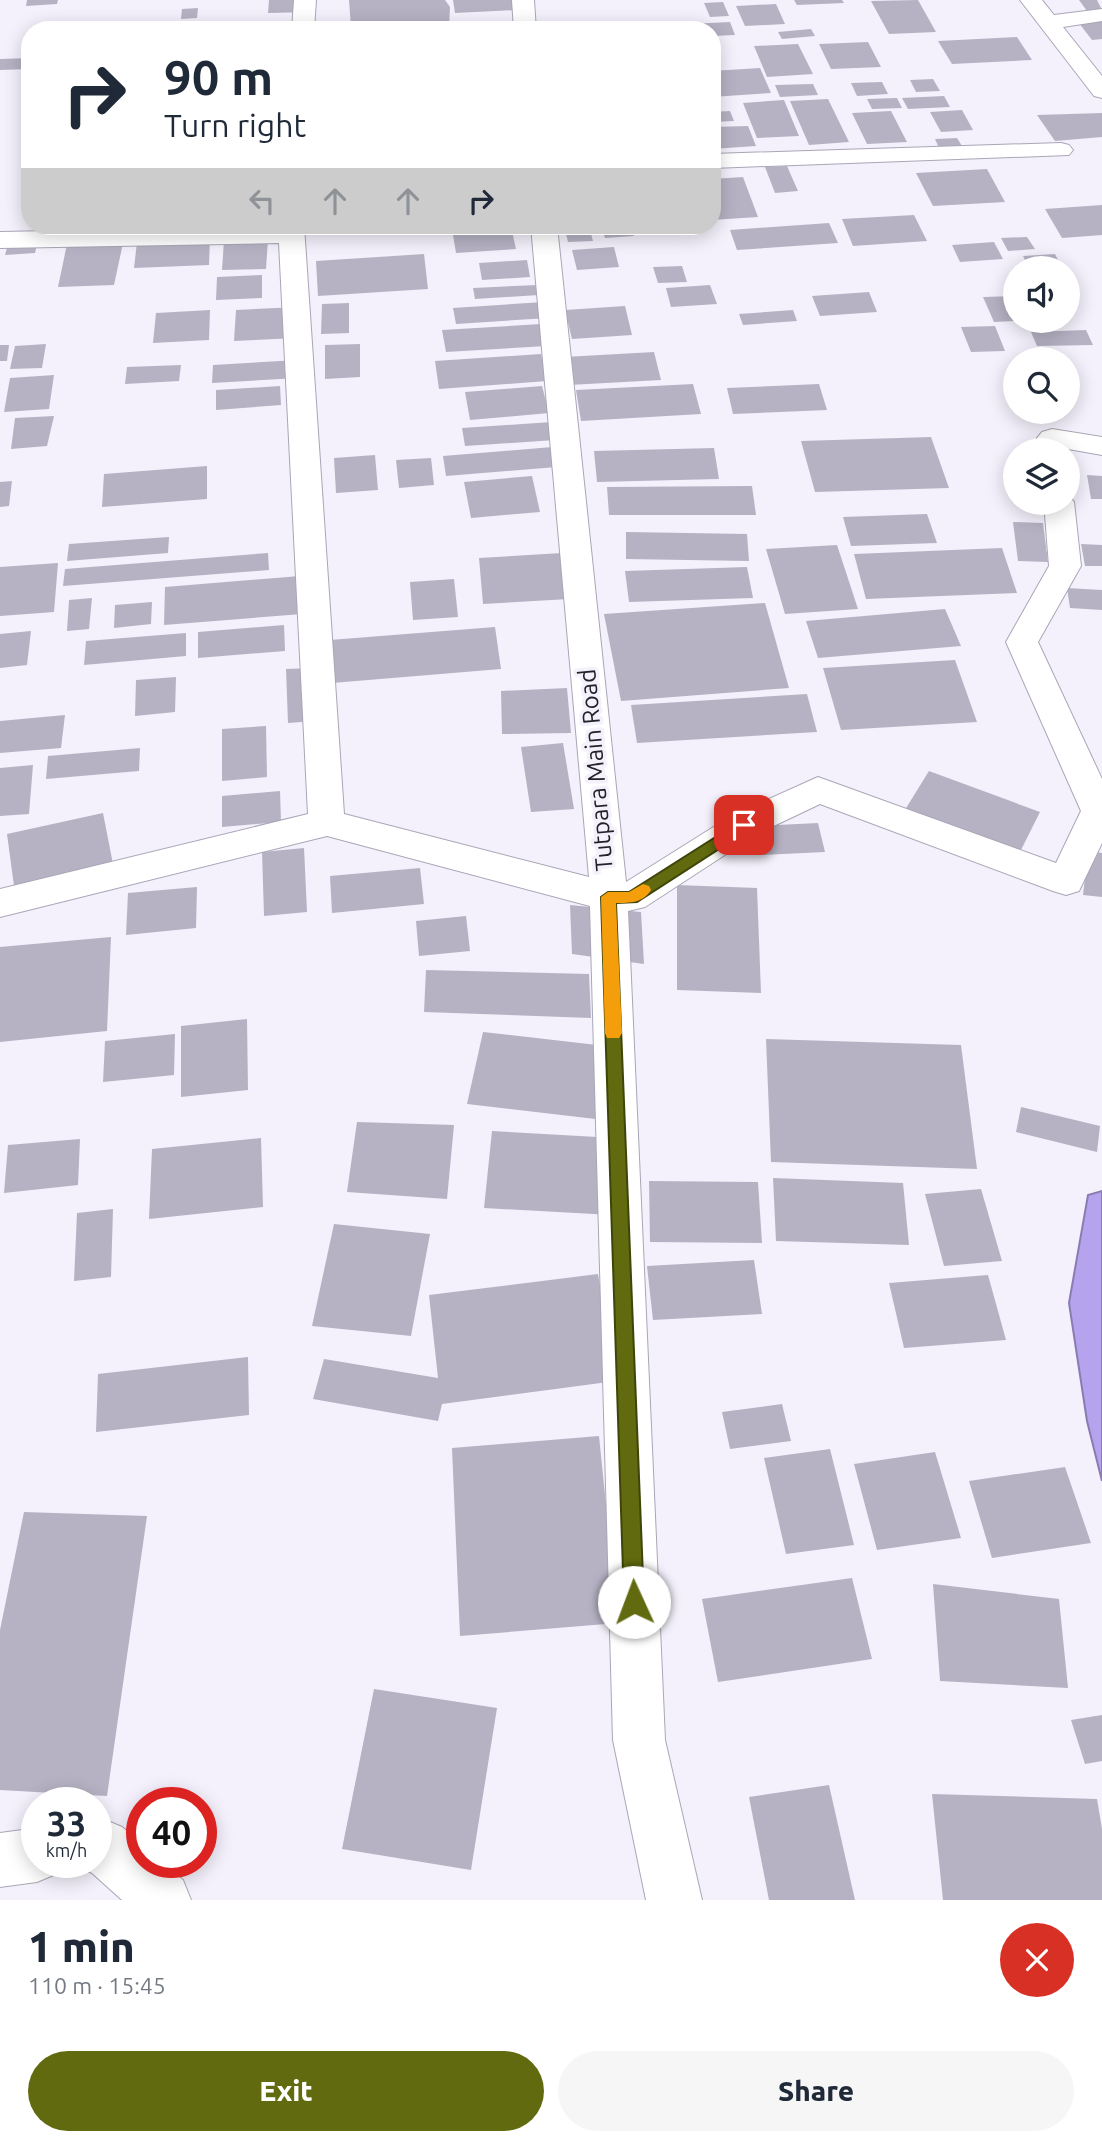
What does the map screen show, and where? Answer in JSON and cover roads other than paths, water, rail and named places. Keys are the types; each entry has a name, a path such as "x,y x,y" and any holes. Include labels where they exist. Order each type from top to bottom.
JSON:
{"street":[{"path":"304,21 305,0"},
{"path":"523,0 524,21"},
{"path":"1031,0 1102,90"},
{"path":"1048,22 1102,15"},
{"path":"721,161 1061,150"},
{"path":"0,240 145,235"},
{"path":"290,235 327,823"},
{"name":"Tutpara Main Road","path":"545,235 620,897 639,1740 674,1900"},
{"path":"1080,442 1102,446"},
{"path":"0,903 327,823 620,897 744,825 818,790 1066,881 1099,811 1023,642 1065,566 1060,515"},
{"path":"112,1854 163,1900"},
{"path":"0,1860 21,1857"}]}
